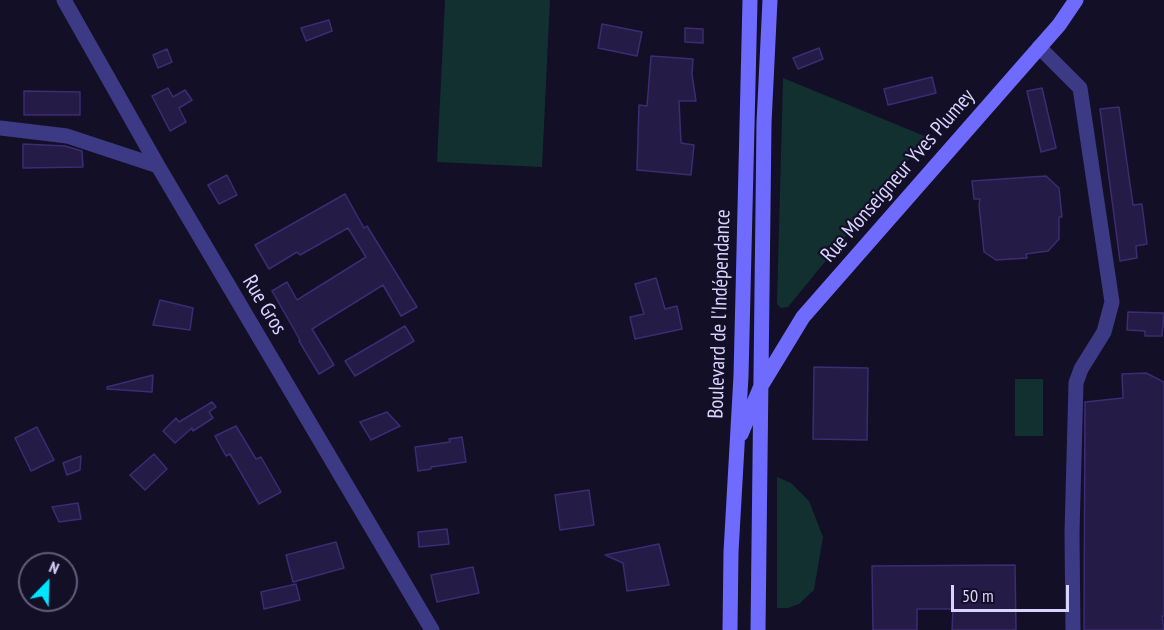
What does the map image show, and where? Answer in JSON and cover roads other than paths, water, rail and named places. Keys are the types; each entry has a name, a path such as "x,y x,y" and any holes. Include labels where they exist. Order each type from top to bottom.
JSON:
{"main road":[{"name":"Boulevard de l'Indépendance","path":"730,630 731,552 741,375 750,0"},
{"name":"Boulevard de l'Indépendance","path":"758,630 764,123 770,0"},
{"name":"Rue Monseigneur Yves Plumey","path":"761,386 803,317 1039,47 1076,0"},
{"path":"736,446 761,386"}],"street":[{"name":"Rue Gros","path":"64,0 158,166 432,630"},
{"path":"1039,47 1080,88 1112,302 1104,332 1081,369 1076,383 1072,533 1073,630"},
{"path":"0,128 68,136 158,166"}]}
